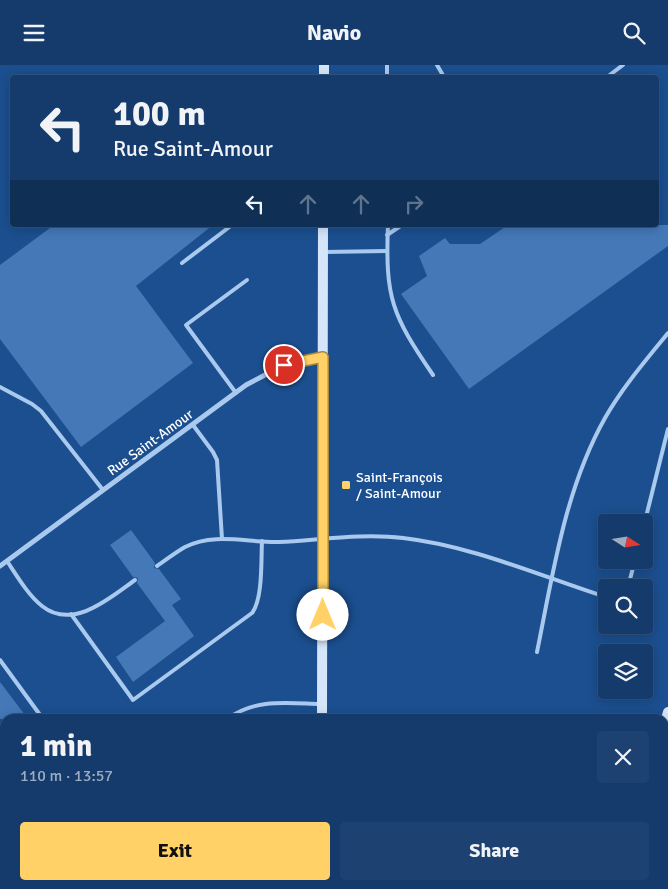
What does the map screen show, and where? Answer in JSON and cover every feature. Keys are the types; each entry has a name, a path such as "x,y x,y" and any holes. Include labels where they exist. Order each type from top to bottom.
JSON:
{"street":[{"path":"322,714 323,227"},
{"name":"Rue Saint-Amour","path":"0,566 264,374 284,365 323,357"}],"lane":[{"path":"610,75 623,65"},
{"path":"182,263 229,227"},
{"path":"388,227 388,289 393,307 408,339 433,375"},
{"path":"387,235 399,227"},
{"path":"323,252 387,251"},
{"path":"236,393 186,325 247,280"},
{"path":"537,652 572,495 593,441 616,399 668,333"},
{"path":"0,387 41,411 103,490"},
{"path":"193,425 214,452 217,460 222,539"},
{"path":"647,514 668,429"},
{"path":"157,566 186,547 201,541 222,539 262,541 379,537 432,543 598,594"},
{"path":"71,615 133,699 252,613 257,607 262,541"},
{"path":"7,561 44,608 56,613 71,615 87,611 135,580"},
{"path":"0,660 39,714"},
{"path":"236,714 250,706 266,703 322,704"}],"building":[{"path":"659,225 668,225 668,246 469,389 401,294 427,276 419,256 445,238 450,244 480,244 505,227 659,227"},
{"path":"51,227 210,227 136,286 193,363 81,447 0,339 0,265"},
{"path":"131,530 155,563 154,568 159,569 181,599 172,605 194,636 133,682 116,657 165,621 137,583 138,578 133,577 110,545"},
{"path":"0,682 24,714 0,714"}],"place":[{"name":"Saint-François / Saint-Amour","path":"346,485"}],"route":[{"path":"284,365 300,360 323,357 323,615"}]}
